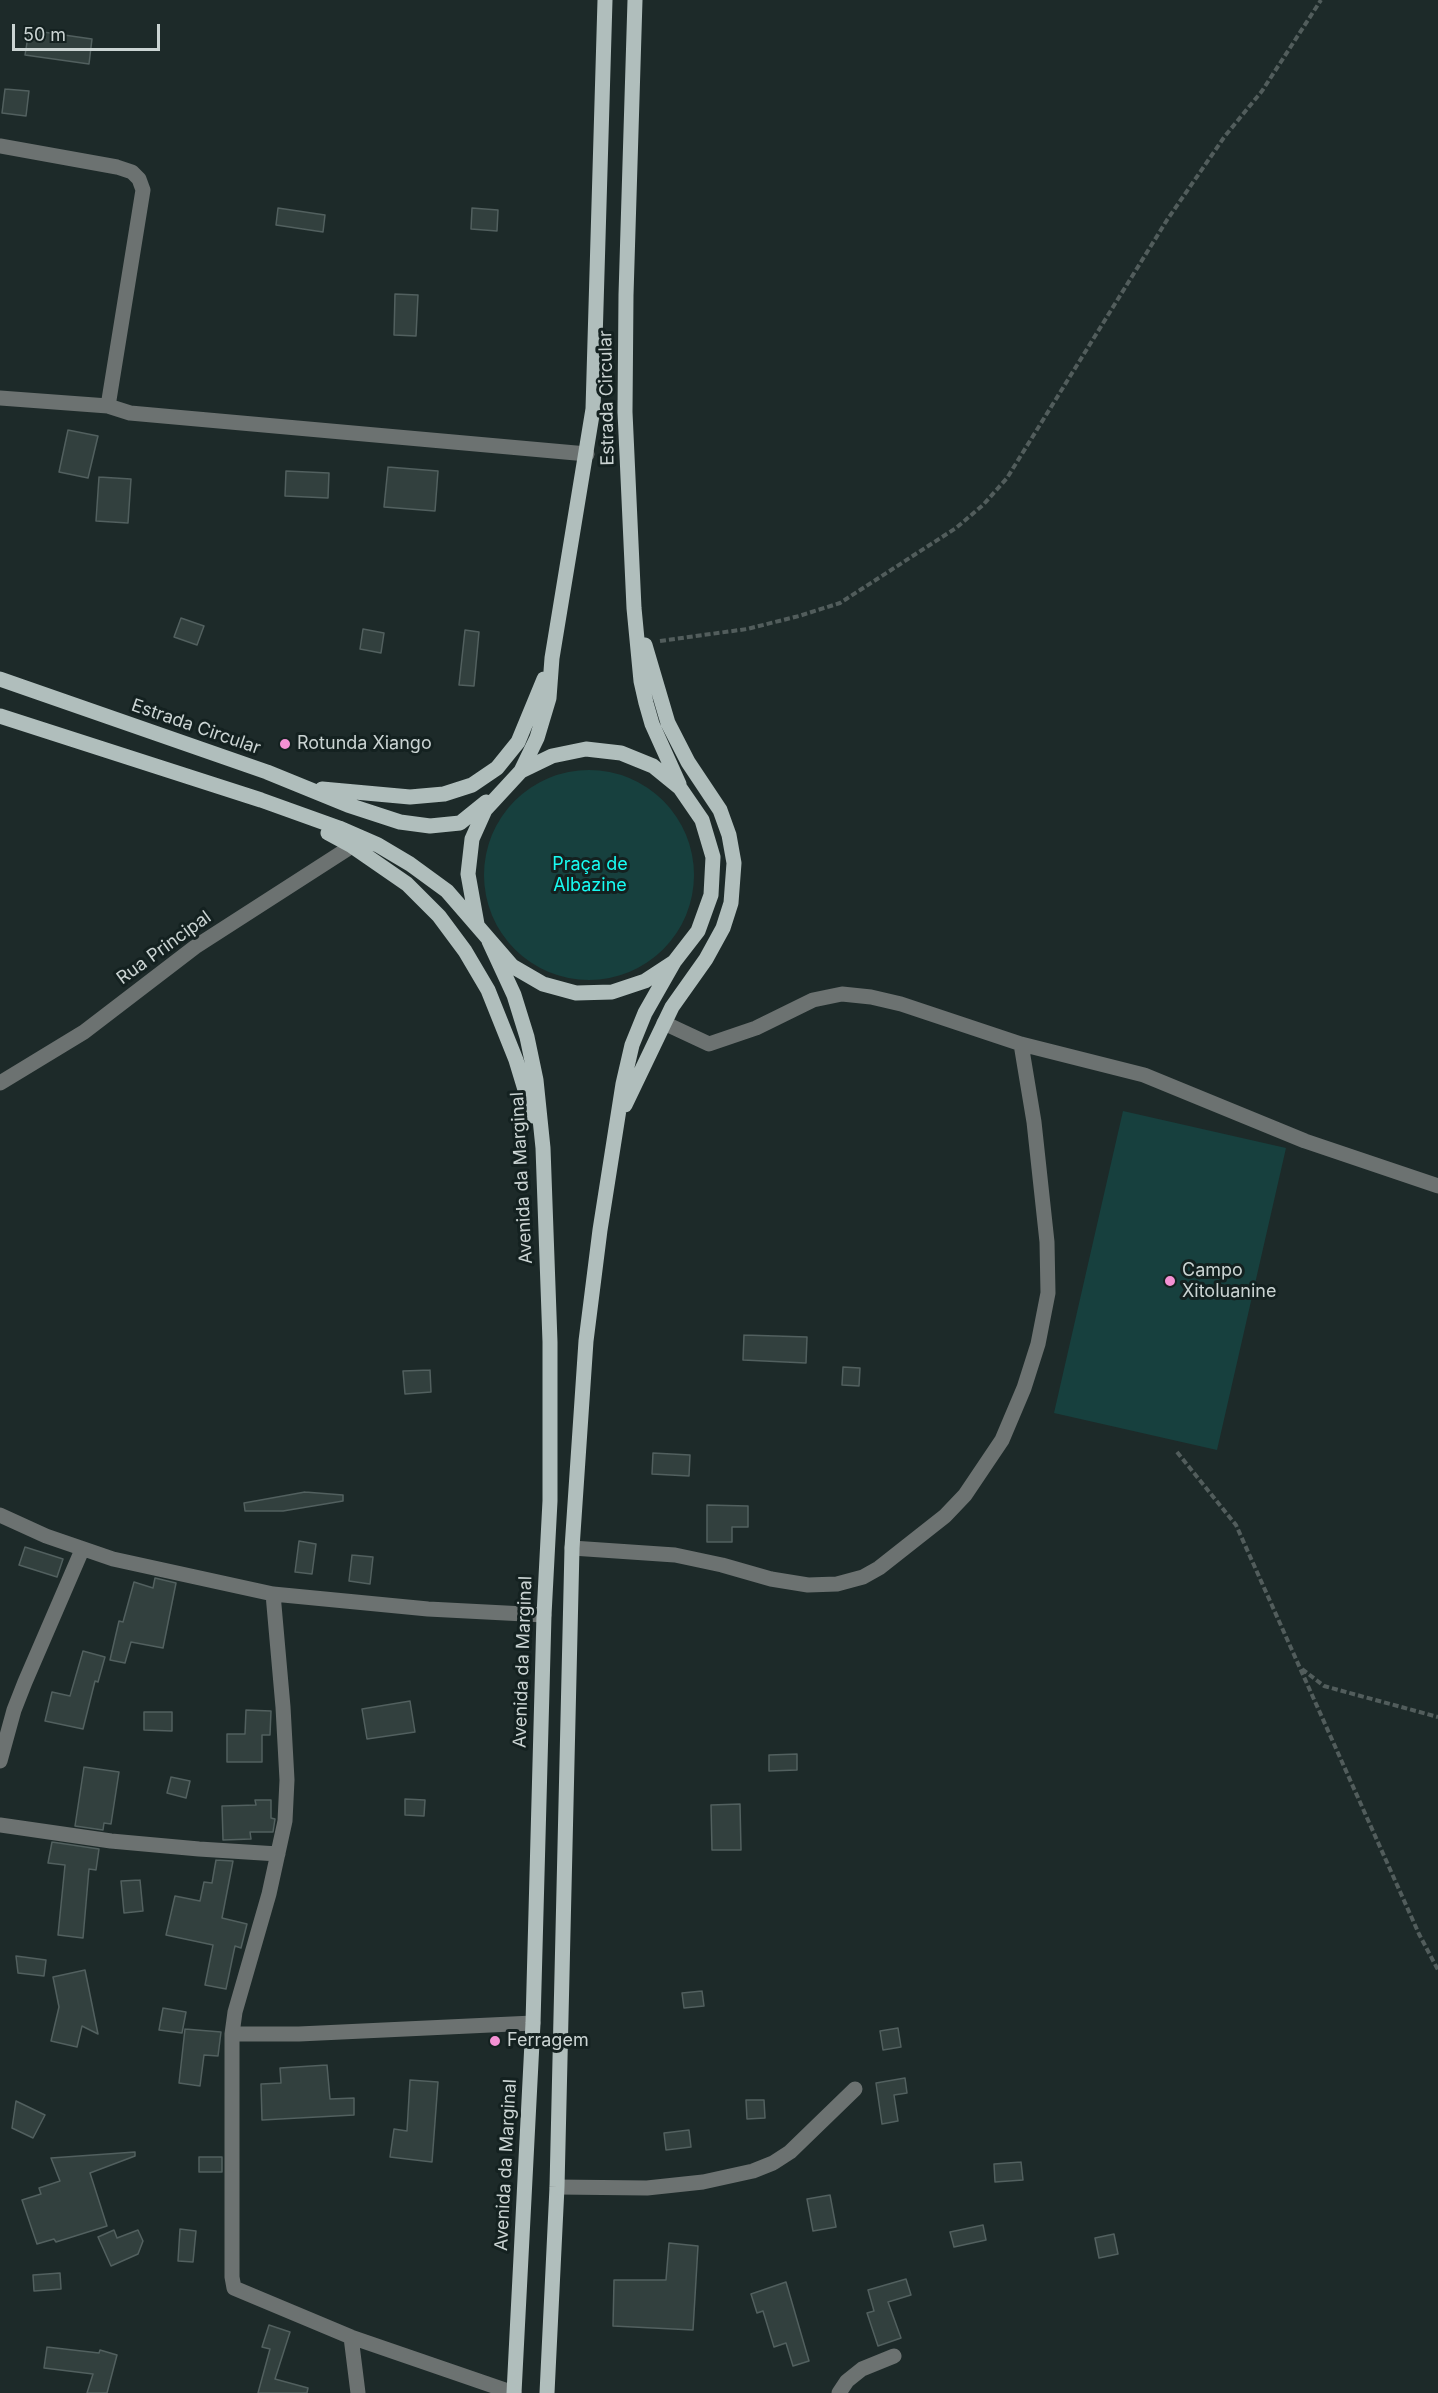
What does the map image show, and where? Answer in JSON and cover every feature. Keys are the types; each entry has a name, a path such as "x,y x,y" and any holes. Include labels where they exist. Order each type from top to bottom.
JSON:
{"main road":[{"name":"Estrada Circular","path":"521,771 537,738 549,698 552,658 593,409 597,337 605,0"},
{"name":"Estrada Circular","path":"635,0 626,296 625,412 634,608 641,681 646,703 652,724 680,788"},
{"path":"618,1120 672,1007 706,958 723,928 731,903 734,863 729,835 720,810 688,762 668,723 634,608"},
{"path":"310,788 410,797 444,795 472,785 497,768 518,742 535,705 552,658"},
{"name":"Estrada Circular","path":"0,679 400,822 430,826 460,823 507,785"},
{"path":"0,716 261,800 339,828 378,845 410,864 447,891 512,966 543,984 576,993 612,992 645,981 674,962"},
{"path":"477,924 468,874 472,839 485,810 507,785 521,771 552,756 586,749 621,753 653,766 680,788 702,820 713,857 711,895 698,931 674,962 645,1013 632,1045 623,1084 600,1230 586,1341 572,1548 557,2187 548,2393"},
{"path":"261,800 352,846 407,884 439,916 465,951 488,990 512,1050 543,1148"},
{"name":"Avenida da Marginal","path":"489,940 514,995 527,1037 536,1080 543,1148 550,1342 550,1501 544,1615 533,2023 514,2393"}],"street":[{"path":"0,146 117,167 132,172 139,179 143,190 108,406"},
{"path":"0,398 108,406 130,413 587,454"},
{"name":"Rua Principal","path":"0,1083 84,1032 195,947 352,846"},
{"path":"664,1023 701,1042 715,1043 756,1028 813,1000 842,994 872,997 901,1004 1021,1044 1144,1075 1305,1141 1438,1186"},
{"path":"572,1548 675,1555 771,1579 808,1585 837,1584 863,1577 879,1568 945,1516 965,1495 1002,1440 1024,1388 1038,1344 1048,1293 1047,1242 1034,1122 1021,1044"},
{"path":"0,1515 46,1536 113,1559 273,1594 428,1609 544,1615"},
{"path":"0,1761 7,1708 48,1626 82,1550"},
{"path":"273,1594 287,1780 285,1821 269,1894 235,2012 232,2034 232,2277 234,2288 351,2337 514,2393"},
{"path":"0,1825 111,1841 199,1850 278,1854"},
{"path":"232,2034 299,2034 533,2023"},
{"path":"557,2187 647,2188 703,2182 753,2171 773,2163 790,2152 855,2088"},
{"path":"351,2337 358,2393"},
{"path":"839,2393 848,2381 862,2369 894,2356"}],"path":[{"path":"645,644 747,629 840,603 956,528 983,505 1007,478 1167,219 1225,136 1262,91 1321,0"},
{"path":"1177,1452 1236,1525 1419,1934 1438,1970"},
{"path":"1301,1669 1324,1686 1438,1718"}],"green space":[{"name":"Praça de Albazine","path":"579,770 599,770 619,774 639,782 670,808 682,825 690,845 694,875 690,905 682,925 656,956 639,968 619,976 599,980 579,980 559,976 539,968 508,942 496,925 488,905 484,885 484,865 488,845 496,825 522,794 539,782 559,774"},
{"name":"Campo Xitoluanine","path":"1123,1111 1286,1148 1217,1450 1054,1413"}],"building":[{"path":"29,30 92,39 89,64 25,55"},
{"path":"5,89 29,91 26,116 2,113"},
{"path":"278,208 325,215 323,232 276,225"},
{"path":"472,208 498,210 497,231 471,229"},
{"path":"395,294 418,295 416,336 394,335"},
{"path":"68,430 98,436 88,478 59,472"},
{"path":"388,467 438,471 435,511 384,507"},
{"path":"286,471 329,473 328,498 285,496"},
{"path":"99,477 131,479 128,523 96,521"},
{"path":"181,618 204,626 197,645 174,637"},
{"path":"363,629 384,633 381,653 360,649"},
{"path":"465,630 479,632 474,686 459,685"},
{"path":"744,1335 807,1337 806,1363 743,1360"},
{"path":"843,1367 860,1368 859,1386 842,1385"},
{"path":"430,1370 431,1392 405,1394 403,1371"},
{"path":"653,1453 690,1455 689,1476 652,1474"},
{"path":"305,1492 343,1495 343,1501 283,1511 245,1511 244,1503"},
{"path":"707,1505 748,1506 748,1527 732,1527 732,1542 707,1542"},
{"path":"299,1541 316,1544 312,1574 295,1572"},
{"path":"25,1547 63,1559 57,1577 19,1565"},
{"path":"352,1555 373,1557 370,1584 349,1581"},
{"path":"155,1578 176,1583 163,1648 131,1642 125,1663 110,1660 119,1621 123,1622 134,1582 153,1588"},
{"path":"83,1651 105,1657 98,1682 95,1681 83,1729 45,1721 52,1692 70,1696"},
{"path":"410,1701 415,1732 367,1739 362,1709"},
{"path":"246,1710 271,1711 270,1735 262,1735 262,1762 227,1762 227,1734 245,1734"},
{"path":"144,1712 172,1712 172,1731 144,1730"},
{"path":"797,1754 797,1770 769,1771 769,1755"},
{"path":"84,1767 119,1772 111,1824 104,1823 103,1830 75,1826"},
{"path":"171,1777 190,1781 186,1798 167,1793"},
{"path":"405,1799 425,1800 424,1816 405,1815"},
{"path":"255,1800 271,1800 271,1818 275,1819 273,1832 250,1832 251,1839 223,1840 222,1806 256,1805"},
{"path":"740,1804 741,1850 712,1850 711,1805"},
{"path":"52,1842 99,1849 96,1870 89,1869 83,1938 58,1935 65,1865 48,1863"},
{"path":"216,1860 233,1861 222,1918 247,1924 241,1948 235,1946 226,1989 205,1985 213,1945 166,1935 175,1896 200,1901 204,1882 212,1883"},
{"path":"140,1880 143,1911 124,1913 121,1881"},
{"path":"16,1956 46,1960 44,1976 18,1973"},
{"path":"85,1970 98,2034 82,2026 77,2047 51,2041 59,2007 53,1977"},
{"path":"702,1991 704,2006 684,2008 682,1993"},
{"path":"163,2008 186,2012 182,2033 159,2030"},
{"path":"898,2028 901,2047 883,2050 880,2031"},
{"path":"185,2029 221,2032 218,2056 204,2055 200,2086 179,2083"},
{"path":"327,2065 330,2099 354,2098 354,2115 262,2120 261,2084 281,2083 280,2068"},
{"path":"905,2078 907,2093 894,2095 898,2121 882,2124 876,2083"},
{"path":"410,2080 438,2082 432,2162 390,2157 394,2129 407,2131"},
{"path":"746,2100 764,2100 765,2118 747,2119"},
{"path":"16,2101 45,2115 33,2138 12,2128"},
{"path":"689,2130 691,2147 666,2150 664,2133"},
{"path":"135,2152 135,2156 90,2173 107,2226 56,2242 54,2239 37,2244 22,2200 41,2194 39,2188 60,2181 51,2158"},
{"path":"199,2157 222,2157 222,2172 199,2172"},
{"path":"1021,2162 1023,2180 995,2182 994,2164"},
{"path":"830,2195 836,2227 813,2231 807,2199"},
{"path":"983,2225 986,2240 954,2247 950,2232"},
{"path":"180,2229 196,2231 193,2262 178,2261"},
{"path":"114,2230 117,2238 138,2230 143,2241 138,2254 111,2266 98,2237"},
{"path":"1114,2234 1118,2254 1099,2258 1095,2238"},
{"path":"669,2243 698,2246 693,2330 613,2326 614,2280 666,2280"},
{"path":"60,2273 61,2289 34,2291 33,2275"},
{"path":"906,2279 911,2295 888,2302 901,2338 878,2346 867,2313 874,2311 868,2290"},
{"path":"786,2282 809,2361 793,2366 786,2343 774,2347 763,2311 757,2313 751,2294"},
{"path":"269,2325 290,2332 275,2379 308,2388 307,2393 258,2393 270,2349 262,2347"},
{"path":"47,2347 99,2353 100,2350 117,2355 107,2393 87,2393 93,2374 44,2368"}],"place":[{"name":"Rotunda Xiango","path":"285,744"},
{"name":"Campo Xitoluanine","path":"1170,1281"},
{"name":"Ferragem","path":"495,2041"}]}
